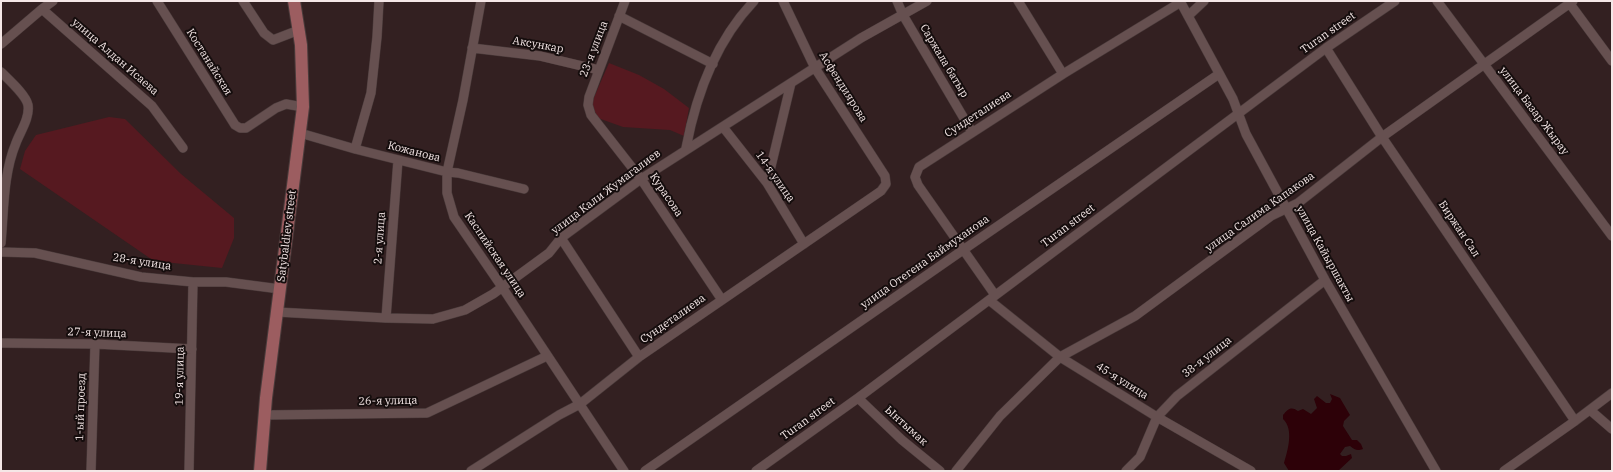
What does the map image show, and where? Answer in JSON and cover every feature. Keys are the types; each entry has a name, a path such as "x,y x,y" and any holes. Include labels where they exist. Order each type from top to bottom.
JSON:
{"main road":[{"name":"Satybaldiev street","path":"260,471 277,312 303,107 301,44 294,1"}],"street":[{"path":"1,44 53,1"},
{"name":"Костанайская","path":"157,1 235,125 240,128 246,128 276,108 286,104 303,107"},
{"path":"243,1 264,33 274,40 299,30"},
{"path":"355,149 371,94 379,1"},
{"name":"Каспийская улица","path":"481,1 447,172 447,192 454,217 624,471"},
{"name":"23-я улица","path":"588,105 589,97 625,1"},
{"path":"686,148 698,97 722,44 742,13 754,1"},
{"name":"Асфендиярова","path":"783,1 814,68 885,176 886,184"},
{"name":"Саржала батыр","path":"897,1 903,15 972,132"},
{"name":"улица Кали Жумагалиев","path":"277,312 433,319 465,310 493,294 549,253 561,238 686,148 723,127 861,38 927,1"},
{"path":"1018,1 1063,74"},
{"path":"1188,16 1204,1"},
{"name":"Turan street","path":"756,471 858,398 1326,48 1395,1"},
{"name":"улица Базар Жырау","path":"1437,1 1612,236"},
{"name":"Сундеталиева","path":"992,297 963,250 918,185 915,177 919,167 1063,74 1180,2"},
{"name":"улица Кайыршакты","path":"1180,2 1233,99 1246,134 1325,280 1436,471"},
{"path":"1572,2 1612,61"},
{"name":"улица Салима Капакова","path":"956,471 1000,416 1060,357 1135,316 1271,216 1298,203 1382,137 1572,2"},
{"name":"улица Алдан Исаева","path":"42,9 152,106 183,148"},
{"path":"619,16 713,64"},
{"name":"Аксункар","path":"472,48 540,56 599,70"},
{"name":"Биржан Сал","path":"1326,48 1382,137 1575,421"},
{"path":"1,72 12,83 28,105 27,116 12,151 4,176 1,243"},
{"name":"улица Отегена Баймуханова","path":"645,471 1219,74"},
{"path":"767,183 791,83"},
{"name":"Курасова","path":"588,105 591,115 641,179 722,300"},
{"name":"14-я улица","path":"723,127 767,183 804,244"},
{"name":"Кожанова","path":"300,132 355,149 398,160 524,189"},
{"name":"2-я улица","path":"386,318 398,160"},
{"name":"Сундеталиева","path":"471,471 580,404 639,357 881,191 886,184"},
{"path":"561,238 639,357"},
{"name":"28-я улица","path":"1,252 34,253 141,277 193,282 226,282 280,289"},
{"name":"38-я улица","path":"1126,471 1140,457 1157,417 1177,396 1325,280"},
{"name":"19-я улица","path":"189,471 193,282"},
{"name":"45-я улица","path":"992,297 1060,357 1157,417 1251,471"},
{"name":"27-я улица","path":"1,343 95,344 192,349"},
{"name":"1-ый проезд","path":"91,471 95,344"},
{"name":"26-я улица","path":"265,415 427,413 547,356"},
{"path":"1504,471 1612,393"},
{"name":"Ынтымак","path":"858,398 902,440 940,471"},
{"path":"1590,410 1612,429"}],"shaded area":[{"path":"609,63 639,75 664,89 689,108 684,136 670,130 623,127 598,118 591,104"},
{"path":"109,117 125,119 181,174 234,218 234,238 222,268 154,261 20,169 25,151 36,135"},
{"path":"1330,394 1340,398 1350,415 1344,421 1343,426 1352,440 1357,440 1363,449 1358,450 1350,446 1345,447 1340,454 1342,456 1346,456 1351,454 1352,458 1338,471 1289,471 1284,463 1289,434 1286,423 1283,419 1283,415 1291,408 1298,411 1303,409 1311,414 1317,408 1314,399 1317,396 1326,403 1330,403 1332,399"}]}
